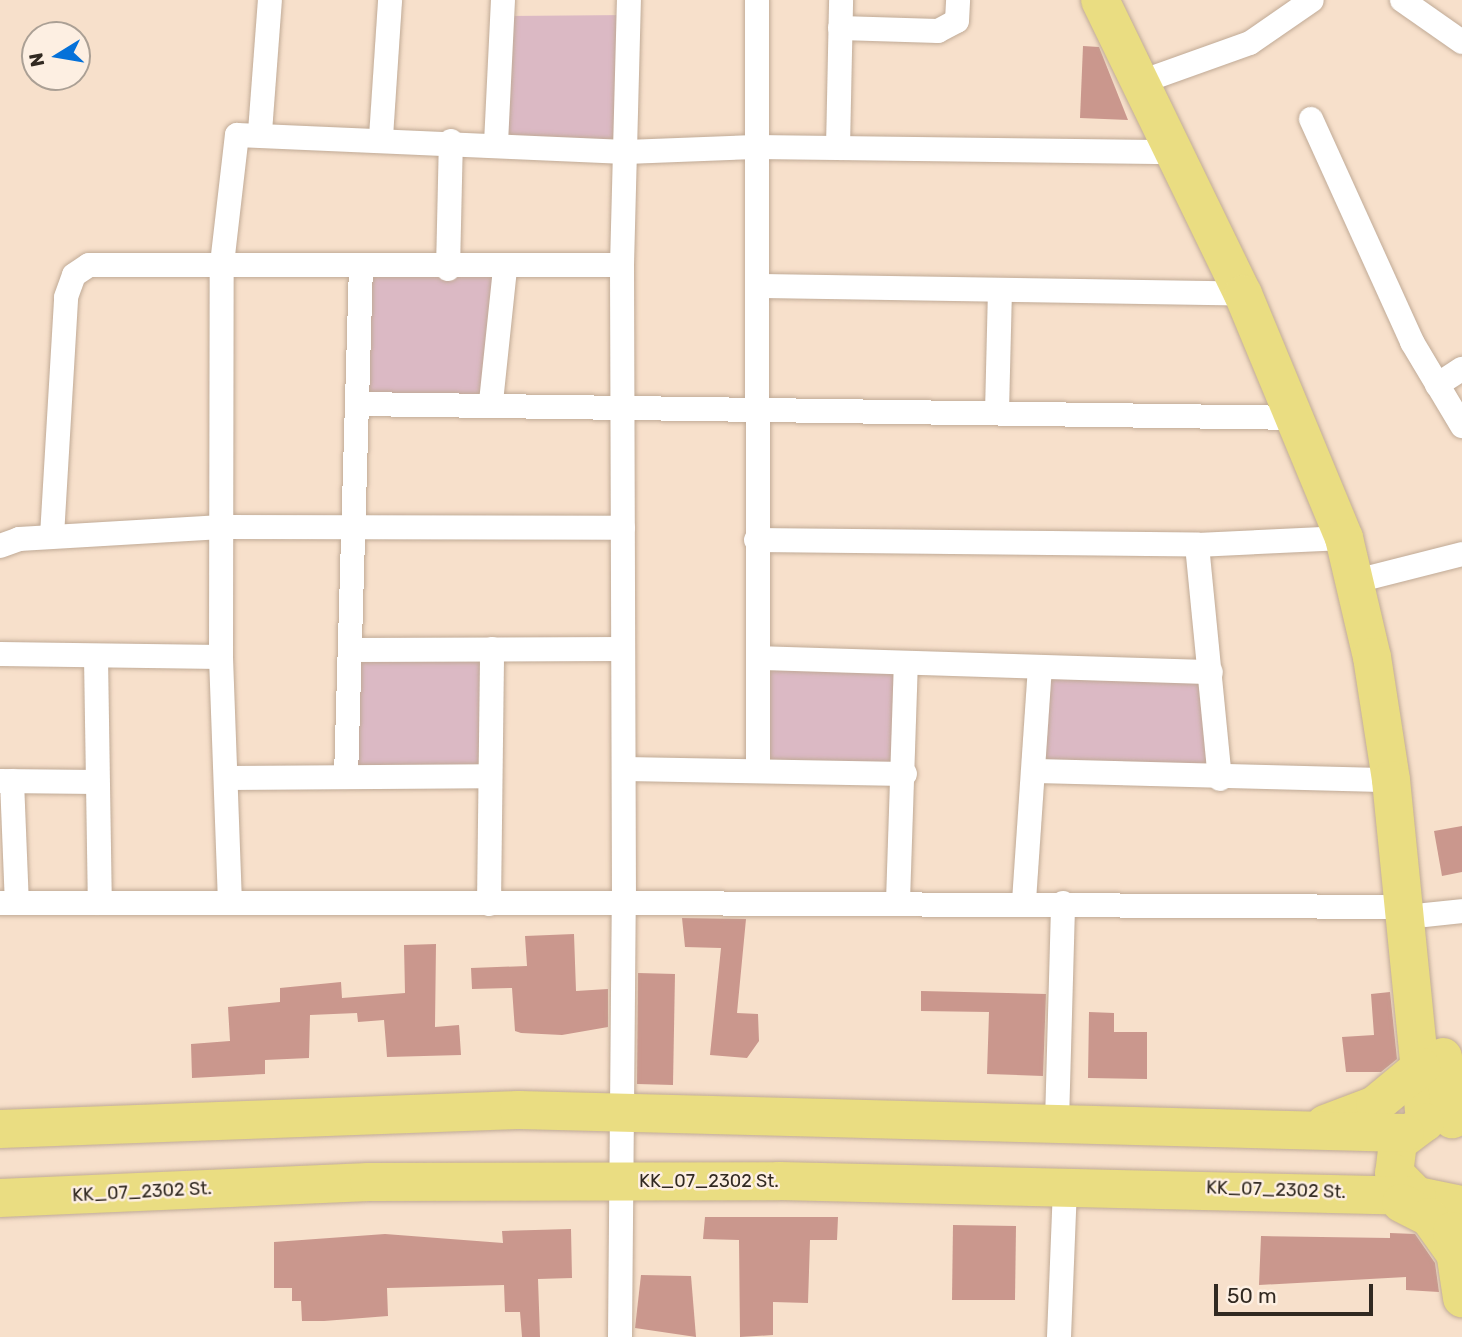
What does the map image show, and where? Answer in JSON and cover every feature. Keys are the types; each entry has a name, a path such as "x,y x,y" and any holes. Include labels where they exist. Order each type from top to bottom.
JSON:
{"main road":[{"path":"1100,0 1176,152 1242,294 1344,538 1372,657 1391,780 1431,911"},
{"path":"1114,0 1280,342 1351,504 1372,577 1431,911 1439,1106 1393,1156 1394,1172 1442,1202 1456,1255 1462,1298"},
{"path":"1304,1132 1374,1105 1439,1106"},
{"path":"0,1129 519,1110 622,1115 1057,1122 1304,1132 1439,1106"},
{"name":"KK_07_2302 St.","path":"0,1198 369,1182 622,1181 1065,1186 1364,1194 1442,1202"},
{"path":"1364,1194 1422,1212 1456,1255"}],"street":[{"path":"260,132 270,0"},
{"path":"381,137 390,0"},
{"path":"496,143 502,0"},
{"path":"620,1337 625,769 622,649 625,407 622,265 629,0"},
{"path":"757,0 758,768"},
{"path":"838,148 841,0"},
{"path":"840,28 938,32 957,21 958,0"},
{"path":"1152,78 1250,43 1312,0"},
{"path":"1402,0 1462,42"},
{"path":"1311,119 1386,290 1462,426"},
{"path":"230,903 221,657 222,264 231,145 237,135 260,132 381,137 626,152 756,147 1176,152"},
{"path":"448,269 451,141"},
{"path":"52,536 66,297 74,275 89,265 222,264 505,269 622,265"},
{"path":"346,777 361,266"},
{"path":"491,402 505,269"},
{"path":"759,286 1000,293 1242,294"},
{"path":"997,412 1000,293"},
{"path":"1437,385 1462,369"},
{"path":"357,404 491,402 757,411 997,412 1296,418"},
{"path":"0,546 52,536 222,527 623,528"},
{"path":"756,540 1197,545 1344,538"},
{"path":"1197,545 1220,779"},
{"path":"1372,577 1462,554"},
{"path":"489,904 492,649"},
{"path":"351,650 622,649"},
{"path":"0,654 221,657"},
{"path":"96,657 100,903"},
{"path":"759,658 1211,672"},
{"path":"898,901 905,774 906,664"},
{"path":"1024,901 1040,668"},
{"path":"625,769 758,768 905,774"},
{"path":"1035,771 1220,779 1391,780"},
{"path":"227,778 489,776"},
{"path":"97,782 6,781 8,903 1024,901 1431,911"},
{"path":"1057,1122 1063,903"},
{"path":"1059,1337 1065,1186"}],"shaded area":[{"path":"629,15 626,152 496,143 502,16"},
{"path":"361,266 505,269 491,402 357,404"},
{"path":"492,649 489,776 346,777 351,650"},
{"path":"759,658 906,664 905,774 758,768"},
{"path":"1040,668 1211,672 1220,779 1036,771"}],"building":[{"path":"1083,46 1099,47 1128,120 1080,118"},
{"path":"1462,826 1462,872 1442,876 1434,831"},
{"path":"682,918 746,919 737,1013 758,1014 759,1041 747,1058 710,1055 721,948 685,947"},
{"path":"574,934 576,991 608,989 608,1027 562,1035 521,1033 515,1031 512,988 472,989 471,968 527,966 525,936"},
{"path":"436,944 435,1027 459,1025 461,1055 387,1057 384,1020 358,1022 357,1013 310,1015 309,1058 265,1060 265,1074 192,1078 191,1044 230,1041 228,1007 280,1002 280,988 341,982 342,998 405,993 404,945"},
{"path":"638,973 675,974 673,1085 637,1084"},
{"path":"921,991 1046,994 1043,1076 987,1074 989,1012 921,1011"},
{"path":"1390,992 1397,1059 1381,1072 1346,1072 1342,1037 1374,1035 1371,994"},
{"path":"1089,1012 1114,1013 1114,1032 1147,1032 1147,1079 1088,1078"},
{"path":"705,1217 838,1217 837,1240 810,1240 808,1303 773,1302 773,1335 740,1337 739,1240 703,1239"},
{"path":"953,1225 1016,1226 1015,1300 952,1300"},
{"path":"571,1229 572,1278 538,1279 540,1337 522,1337 520,1312 505,1312 504,1285 387,1288 388,1316 324,1321 302,1321 301,1301 292,1301 292,1288 274,1288 274,1242 385,1234 503,1243 502,1231"},
{"path":"1390,1233 1415,1234 1435,1263 1439,1292 1406,1290 1406,1277 1259,1285 1261,1236 1390,1238"},
{"path":"641,1275 691,1276 696,1337 635,1328"}]}
